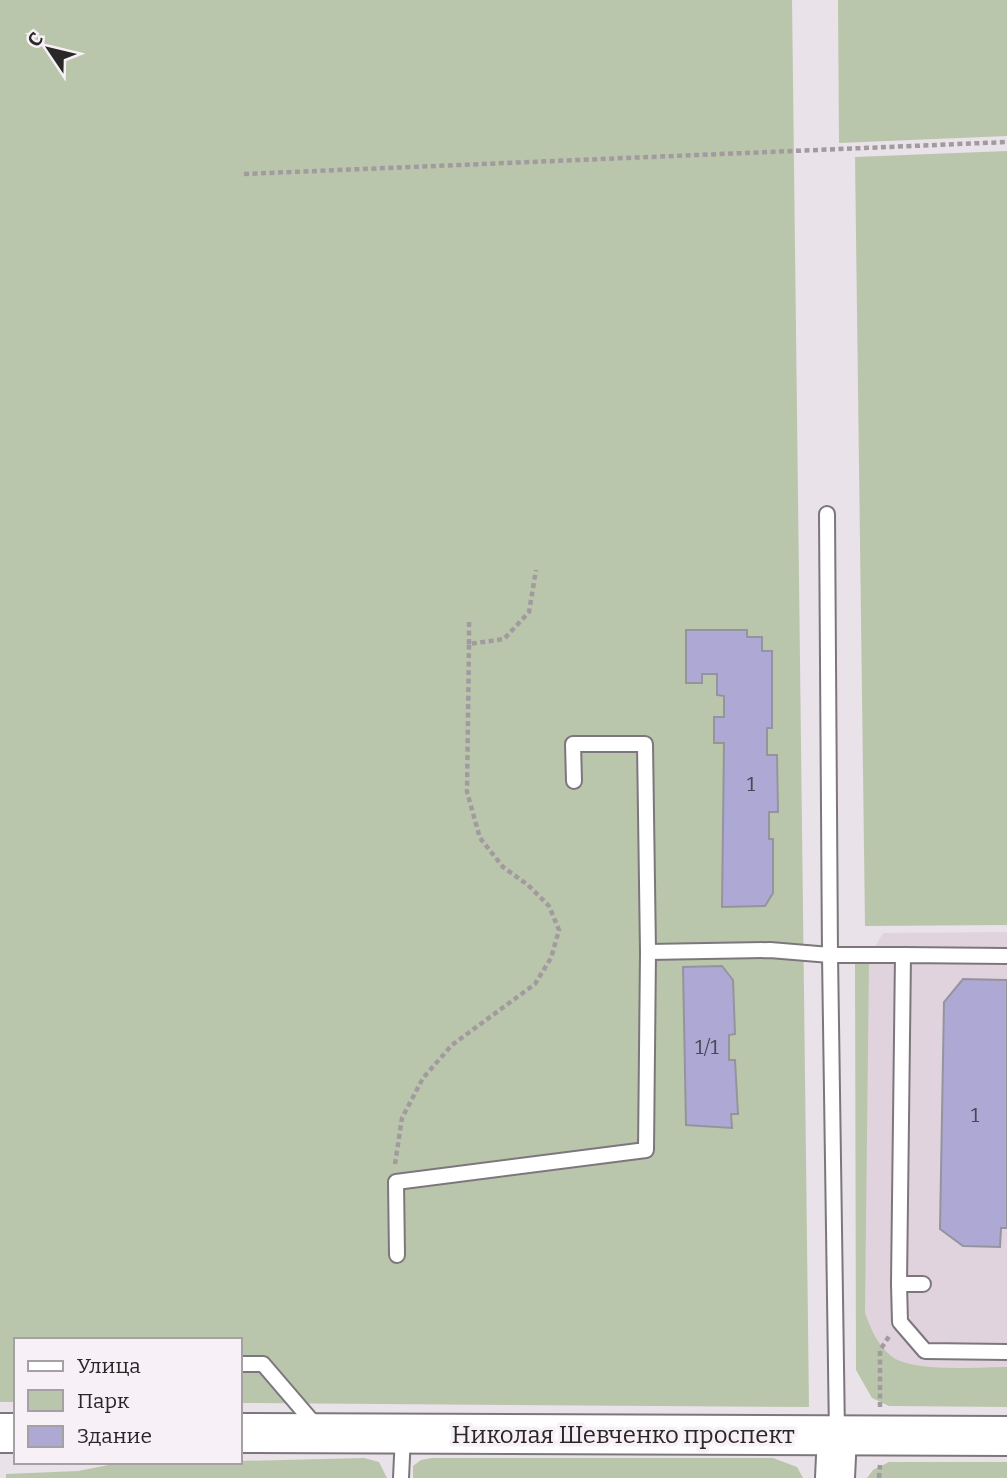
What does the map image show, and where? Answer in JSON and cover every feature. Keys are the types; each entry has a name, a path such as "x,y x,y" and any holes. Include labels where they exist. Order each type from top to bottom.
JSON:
{"main road":[{"name":"Николая Шевченко проспект","path":"242,1433 1007,1436"},
{"path":"835,1478 837,1435"}],"lane":[{"path":"827,514 837,1435"},
{"path":"397,1255 396,1182 646,1150 648,952 645,744 573,744 574,781"},
{"path":"648,952 771,950 830,955 1007,956"},
{"path":"903,955 900,1322 925,1351 1007,1352"},
{"path":"899,1284 923,1284"},
{"path":"242,1364 263,1364 322,1433"},
{"path":"401,1478 403,1434"}],"path":[{"path":"244,174 1007,142"},
{"path":"469,644 504,639 529,612 536,570"},
{"path":"396,1182 395,1155 402,1118 423,1078 452,1045 535,984 551,958 559,930 549,906 528,885 503,867 480,838 467,792 469,621"},
{"path":"879,1478 882,1436 880,1350 900,1322"}],"shaded area":[{"path":"1007,932 1007,1385 891,1375 862,1318 863,968 883,933"}],"green space":[{"path":"0,0 792,0 809,1407 242,1403 242,1338 14,1338 14,1402 0,1402"},
{"path":"838,0 1007,0 1007,136 839,143"},
{"path":"1007,151 1007,925 865,926 855,157"},
{"path":"855,961 869,963 865,1313 881,1346 899,1361 945,1368 1007,1367 1007,1407 889,1406 872,1398 856,1370"},
{"path":"364,1458 379,1462 387,1478 6,1478 6,1474 78,1471 114,1464 242,1464 242,1461"},
{"path":"773,1458 797,1467 803,1478 413,1478 413,1466 421,1460"},
{"path":"889,1462 1007,1462 1007,1478 867,1478 873,1470"}],"building":[{"path":"686,630 747,630 747,637 762,637 762,651 772,651 772,728 767,728 767,755 777,755 778,812 769,812 769,839 773,839 773,893 765,906 722,907 724,743 714,743 714,717 724,717 724,696 717,695 717,674 702,674 702,683 686,683"},
{"path":"722,966 733,980 735,1034 729,1035 729,1060 735,1060 738,1114 731,1114 732,1128 686,1125 683,967"},
{"path":"963,979 1007,980 1007,1228 1001,1228 1000,1247 963,1246 940,1229 944,1002"}]}
